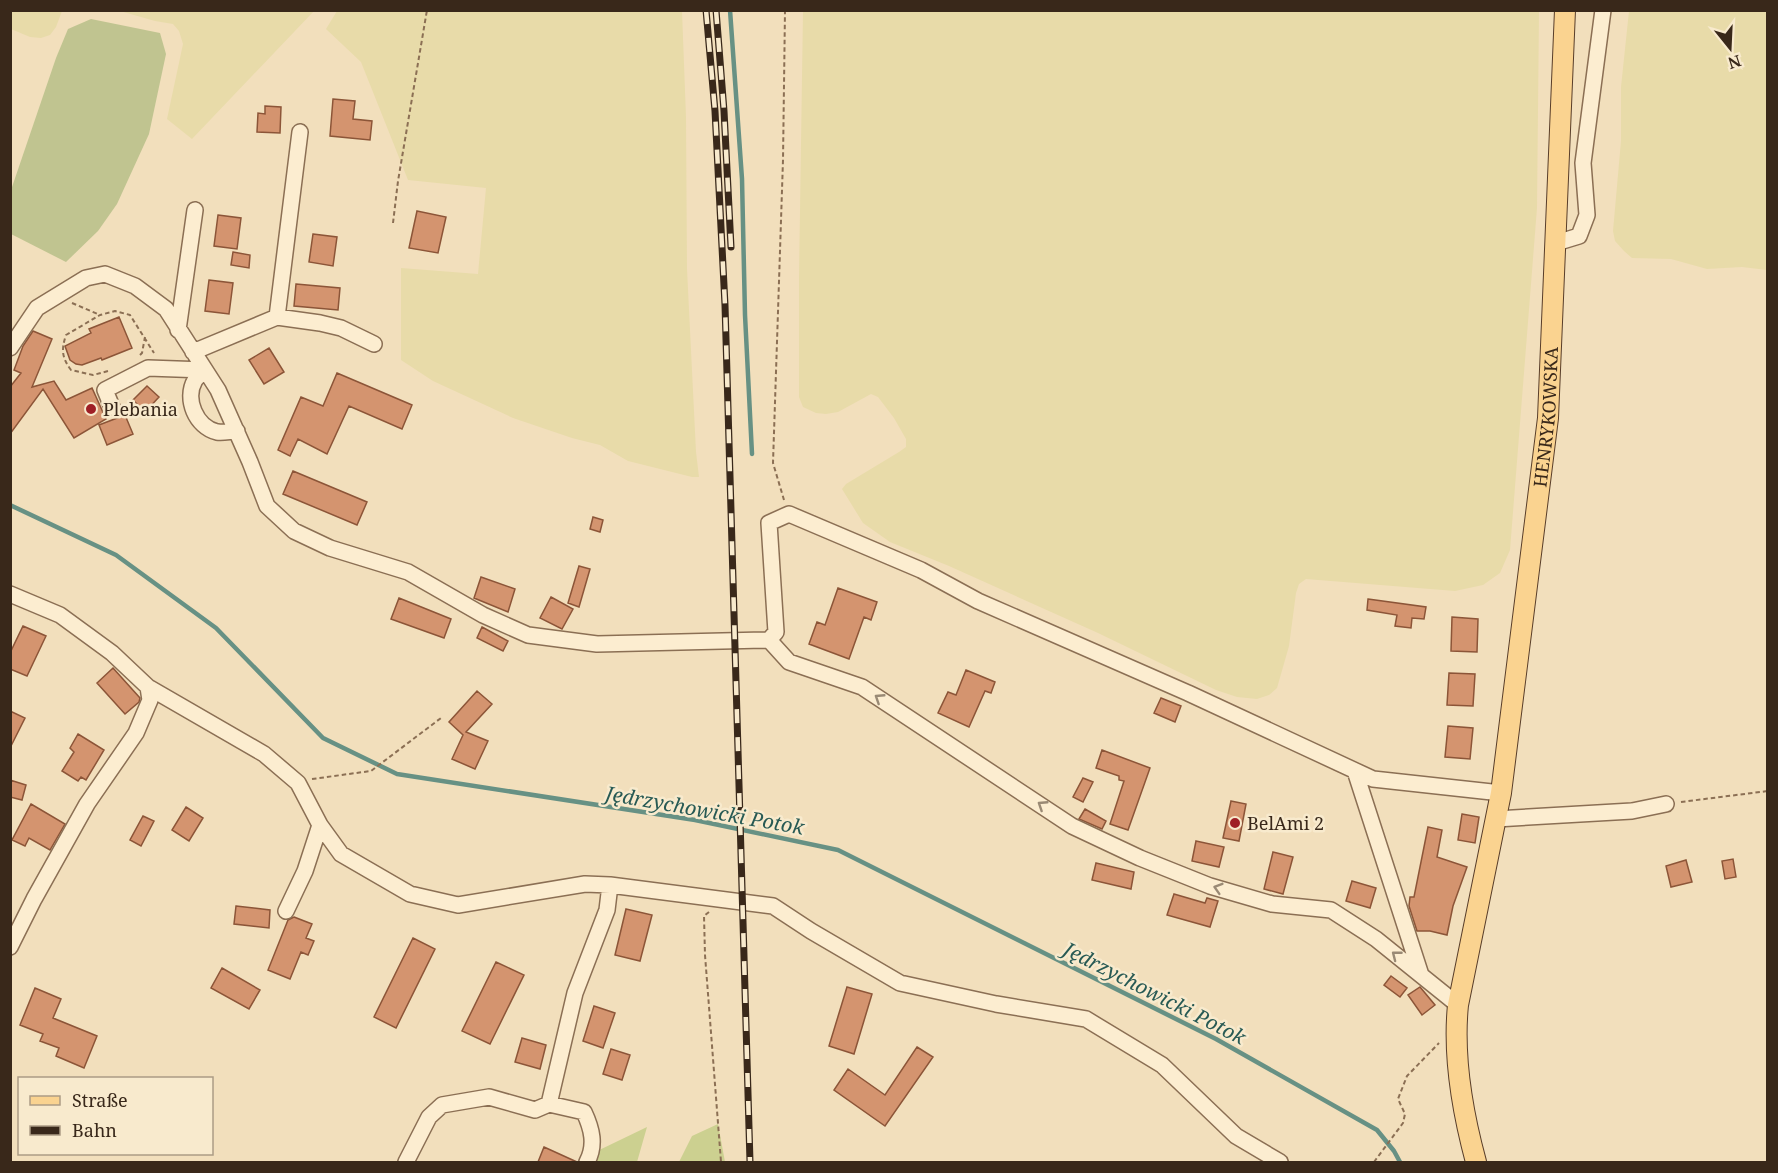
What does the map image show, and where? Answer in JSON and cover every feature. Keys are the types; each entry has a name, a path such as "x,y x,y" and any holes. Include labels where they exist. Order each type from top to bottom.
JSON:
{"main road":[{"name":"HENRYKOWSKA","path":"1476,1162 1466,1123 1456,1027 1458,1005 1501,793 1548,418 1565,10"}],"street":[{"path":"1556,243 1579,236 1587,215 1582,163 1603,10"},
{"path":"277,317 300,132"},
{"path":"178,330 195,210"},
{"path":"10,348 37,309 86,278 105,274 135,286 166,309 218,390 267,506 294,531 330,548 408,572 483,615 528,635 597,644 769,640 776,632 769,523 789,514 921,570 978,601 1188,693 1373,779 1501,793"},
{"path":"193,352 277,317 320,322 341,328 374,344"},
{"path":"112,407 105,390 148,368 205,370"},
{"path":"205,370 195,380 190,397 193,409 201,423 217,432 237,431"},
{"path":"10,594 60,615 112,653 148,687 264,754 298,783 320,825 341,854 410,894 458,905 585,884 724,898 773,906 900,983 996,1004 1086,1019 1162,1065 1236,1136 1280,1162"},
{"path":"769,640 789,662 862,687 1072,826 1140,858 1210,886 1272,904 1331,910 1376,939 1458,1005"},
{"path":"10,948 34,899 87,804 136,732 150,700 148,687"},
{"path":"1354,771 1421,975"},
{"path":"1496,819 1632,811 1666,804"},
{"path":"286,911 304,871 320,825"},
{"path":"549,1104 575,993 607,910 610,885"},
{"path":"406,1162 429,1117 442,1105 489,1097 535,1110 549,1104 584,1112 593,1139 591,1154 587,1162"}],"path":[{"path":"393,223 427,10"},
{"path":"785,10 783,160 773,463 789,514"},
{"path":"57,295 100,315"},
{"path":"109,371 93,375 71,370 65,362 62,349 66,335 100,315 115,311 130,315 156,356 171,370"},
{"path":"135,358 142,353 145,337"},
{"path":"298,783 311,779 371,771 441,718"},
{"path":"1666,804 1767,791"},
{"path":"721,1162 704,916 724,898"},
{"path":"1374,1162 1403,1123 1405,1114 1398,1099 1407,1076 1456,1027"}],"shaded area":[{"path":"314,10 192,139 167,119 183,44 179,31 173,24 120,11"},
{"path":"10,11 62,11 50,35 41,38 30,37 11,29"},
{"path":"337,11 682,11 686,117 687,269 699,477 628,461 600,445 513,418 433,381 401,360 401,268 478,274 486,188 408,180 361,62 326,29"},
{"path":"803,11 1539,11 1537,208 1510,550 1500,573 1483,585 1455,591 1306,579 1299,584 1296,593 1289,646 1277,688 1269,695 1257,699 1237,697 1216,690 1098,633 890,542 863,523 842,489 846,484 906,447 906,439 878,397 871,394 838,412 826,414 816,413 803,407 799,397"},
{"path":"1629,11 1767,11 1767,270 1742,267 1707,269 1671,259 1632,258 1615,241 1613,231 1621,141 1621,87"}],"green space":[{"path":"91,19 160,33 166,54 149,134 117,204 98,231 66,262 11,234 11,190 68,29"},
{"path":"718,1124 725,1162 679,1162 692,1136"},
{"path":"647,1127 637,1162 588,1162 591,1154"}],"building":[{"path":"333,99 355,101 353,119 372,121 370,140 330,136"},
{"path":"265,106 281,107 280,133 257,132 258,113 265,114"},
{"path":"417,211 446,217 438,253 409,248"},
{"path":"218,215 241,218 237,249 214,246"},
{"path":"313,234 337,237 333,266 309,262"},
{"path":"233,252 250,255 249,268 231,265"},
{"path":"209,280 233,283 229,314 205,311"},
{"path":"296,284 340,288 338,310 294,306"},
{"path":"119,317 132,348 82,365 70,360 65,346 91,333 89,329"},
{"path":"33,331 52,339 32,387 54,381 66,400 92,388 106,419 74,438 43,389 10,434 10,387 21,373 14,370 23,346"},
{"path":"269,348 284,372 264,384 249,360"},
{"path":"337,373 412,405 402,429 349,406 327,454 298,439 290,456 278,450 301,397 323,406"},
{"path":"147,386 159,397 145,412 133,400"},
{"path":"125,415 133,434 107,445 99,425"},
{"path":"293,471 367,502 357,525 283,494"},
{"path":"593,517 603,520 600,532 590,529"},
{"path":"579,566 590,569 579,607 568,603"},
{"path":"481,577 515,589 508,612 474,598"},
{"path":"838,588 877,602 871,620 864,617 849,659 809,644 817,622 825,625"},
{"path":"551,597 573,609 562,629 540,618"},
{"path":"399,598 451,619 444,638 391,619"},
{"path":"1368,599 1426,607 1424,619 1412,618 1411,628 1395,626 1397,615 1367,610"},
{"path":"1452,617 1478,619 1477,652 1451,651"},
{"path":"23,626 46,636 27,676 10,669 10,653"},
{"path":"482,627 508,641 503,651 477,638"},
{"path":"113,668 140,698 139,702 125,714 97,683"},
{"path":"966,670 995,682 991,693 985,691 969,727 938,713 948,692 956,695"},
{"path":"1449,673 1475,674 1473,706 1447,705"},
{"path":"477,691 492,704 466,732 488,741 475,769 452,759 463,735 449,722"},
{"path":"1161,698 1181,706 1175,722 1154,713"},
{"path":"10,711 25,718 10,748"},
{"path":"1448,726 1473,728 1470,759 1445,757"},
{"path":"78,734 104,750 86,780 81,777 78,781 62,771 74,752 70,748"},
{"path":"1102,750 1150,768 1128,830 1110,824 1124,781 1119,780 1119,776 1096,768"},
{"path":"1083,778 1093,782 1083,802 1073,797"},
{"path":"10,780 26,785 22,800 10,797"},
{"name":"BelAmi 2","path":"1231,801 1246,804 1239,841 1223,838"},
{"path":"31,804 65,824 50,850 29,838 25,846 12,840"},
{"path":"186,807 203,818 189,841 172,830"},
{"path":"1085,809 1106,821 1102,829 1079,819"},
{"path":"1462,814 1479,817 1475,843 1458,840"},
{"path":"143,816 154,821 141,846 130,840"},
{"path":"1428,827 1442,830 1437,857 1467,867 1453,906 1447,935 1417,931 1409,906 1410,897 1414,897"},
{"path":"1196,841 1224,847 1219,867 1192,861"},
{"path":"1273,852 1293,857 1283,894 1264,889"},
{"path":"1733,859 1736,877 1725,879 1722,861"},
{"path":"1686,860 1692,882 1671,887 1666,866"},
{"path":"1096,863 1134,872 1131,889 1092,880"},
{"path":"1352,881 1376,888 1370,908 1346,901"},
{"path":"1174,894 1205,903 1207,898 1218,901 1210,927 1167,915"},
{"path":"236,906 270,910 269,928 234,924"},
{"path":"626,909 652,915 640,961 615,955"},
{"path":"294,917 312,924 306,938 314,941 308,955 301,952 290,979 268,970 288,920"},
{"path":"413,938 435,949 396,1028 374,1017"},
{"path":"496,962 524,975 490,1044 462,1031"},
{"path":"222,968 260,990 249,1009 211,988"},
{"path":"1391,976 1407,988 1400,997 1384,985"},
{"path":"847,987 872,994 854,1054 829,1046"},
{"path":"1420,987 1435,1005 1422,1015 1408,995"},
{"path":"35,988 61,999 53,1018 97,1036 84,1068 56,1056 59,1048 40,1041 43,1034 20,1025"},
{"path":"594,1006 615,1013 603,1048 583,1041"},
{"path":"522,1038 546,1045 540,1069 515,1062"},
{"path":"917,1047 933,1057 885,1126 834,1090 848,1069 885,1095"},
{"path":"611,1049 630,1055 622,1080 603,1074"},
{"path":"544,1147 577,1162 538,1162"}],"waterway":[{"path":"730,10 742,179 745,315 752,454"},
{"name":"Jędrzychowicki Potok","path":"10,505 116,555 216,628 323,738 397,774 695,820 838,850 1216,1039 1377,1130 1400,1162"}],"railway":[{"path":"706,10 715,111 725,305 750,1162"},
{"path":"716,10 731,247"}],"place":[{"name":"Plebania","path":"91,409"},
{"name":"BelAmi 2","path":"1235,823"}]}
